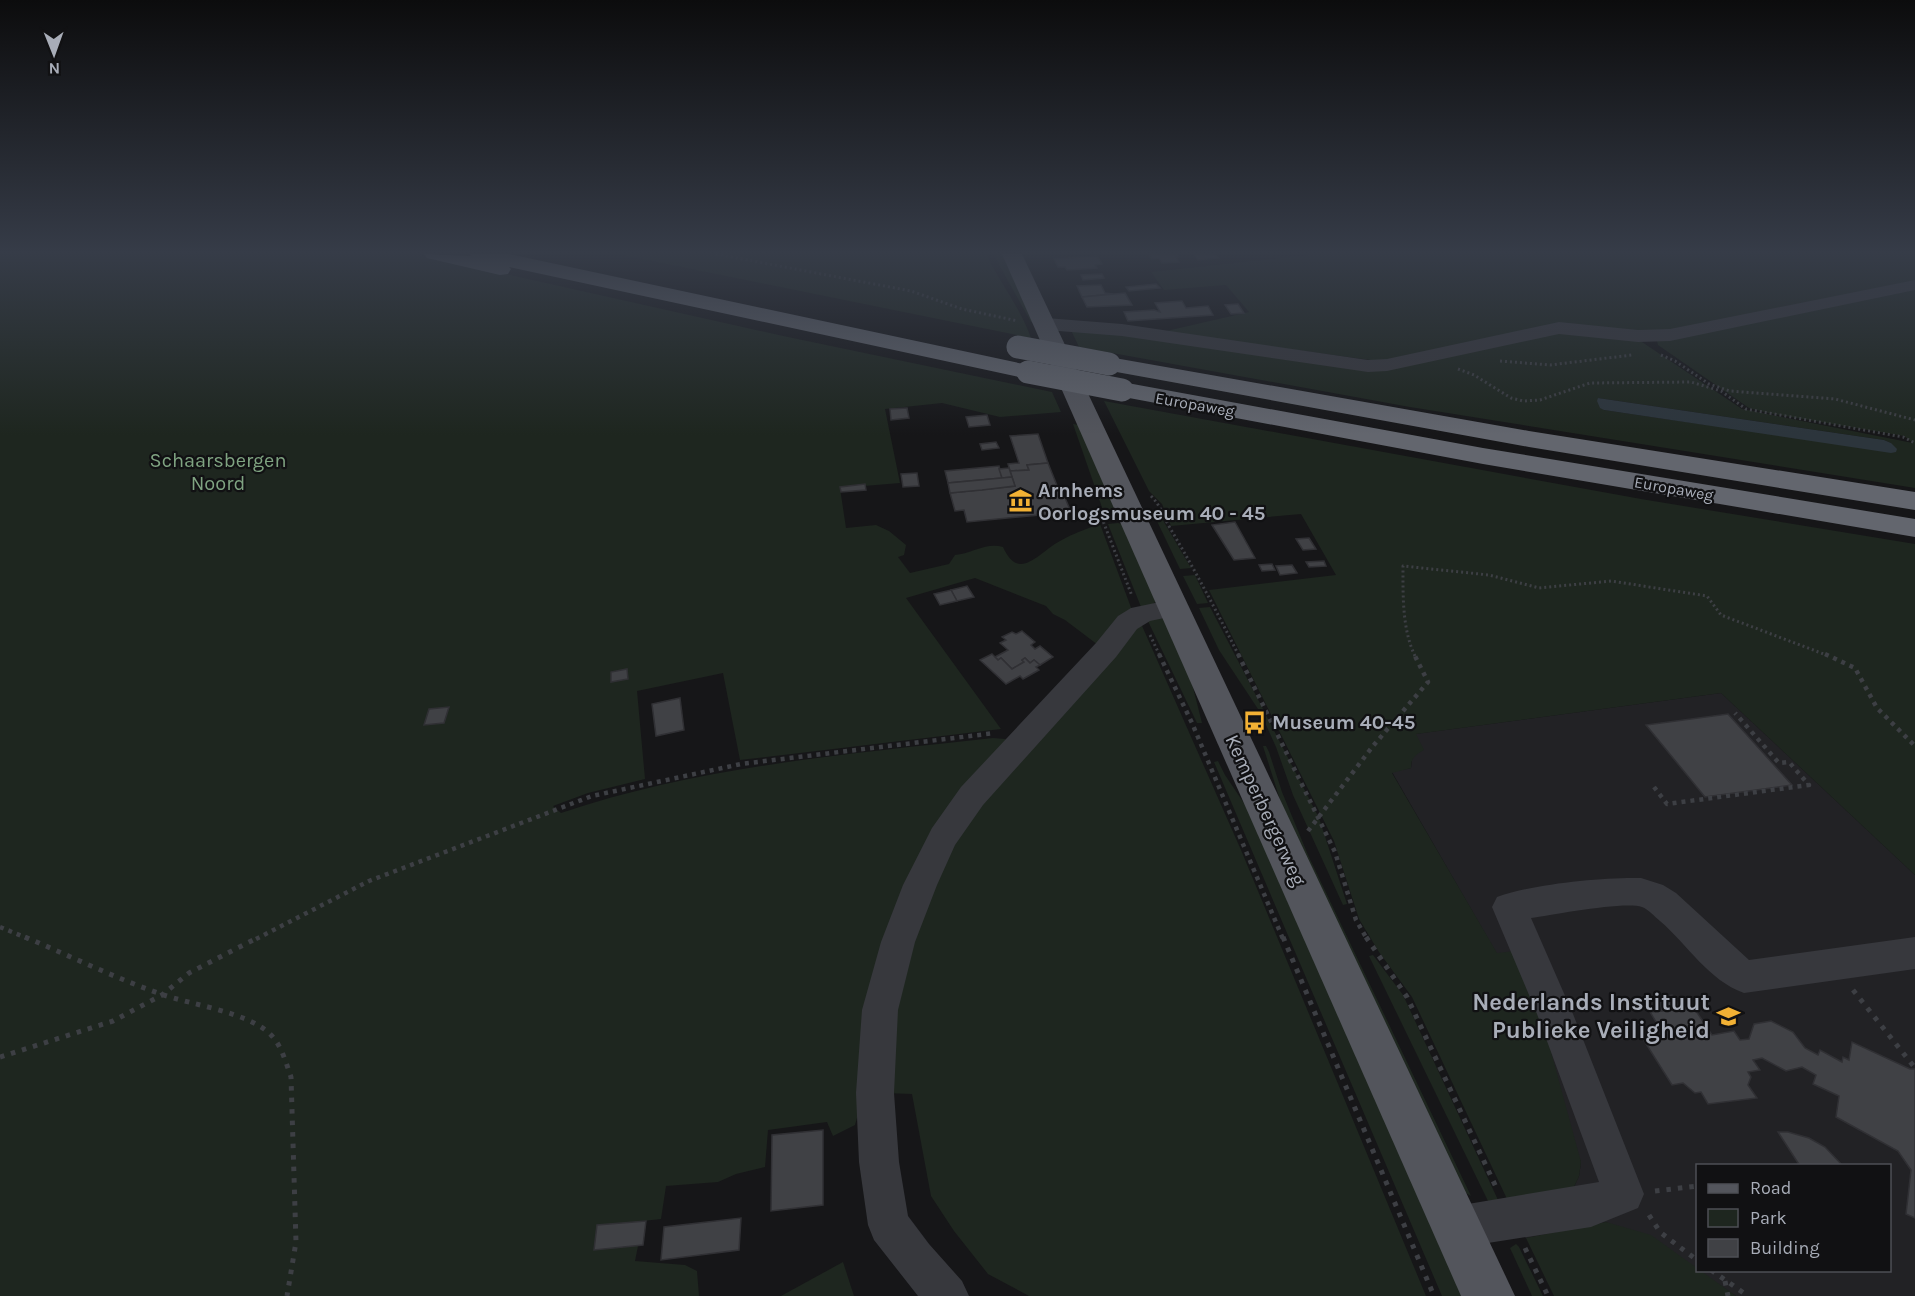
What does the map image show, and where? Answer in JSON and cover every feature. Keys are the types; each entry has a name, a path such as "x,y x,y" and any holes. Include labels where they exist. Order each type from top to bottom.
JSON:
{"highway":[{"name":"Europaweg","path":"756,314 1122,390 1495,458 1915,528"},
{"path":"858,314 951,334"},
{"name":"Europaweg","path":"1007,345 1529,440 1915,501"}],"main road":[{"name":"Kemperbergerweg","path":"1030,314 1157,610 1488,1296"}],"street":[{"path":"1032,323 1122,330 1355,365 1387,365 1559,328 1638,336 1670,335 1771,314"},
{"path":"946,1296 889,1225 879,1162 875,1093 880,1010 898,942 920,885 943,837 972,796 1106,650 1125,625 1157,610"},
{"path":"1456,1227 1591,1206 1637,1205 1591,1111 1541,976 1509,907 1620,892 1649,893 1703,939 1730,968 1744,977 1915,953"}],"path":[{"path":"989,314 1032,323"},
{"path":"1654,354 1669,357 1694,376 1718,388 1834,399 1915,420"},
{"path":"1495,360 1550,365 1636,355"},
{"path":"1410,360 1433,362 1474,375 1511,398 1523,401 1540,400 1590,383 1690,382 1721,391 1746,409 1903,437 1915,443"},
{"path":"1146,492 1159,504 1168,526 1189,556 1267,711 1335,852 1356,920 1371,946 1407,997 1548,1296"},
{"path":"1305,836 1373,746 1428,682 1411,648 1403,606 1403,566 1448,568 1489,575 1539,588 1611,581 1707,596 1721,615 1805,645 1856,668 1877,708 1915,747"},
{"name":"Kemperbergerweg","path":"1157,610 1192,723 1434,1296"},
{"path":"1251,715 1267,711"},
{"path":"1654,787 1667,804 1809,785 1789,762 1779,763 1735,713"},
{"path":"0,1057 113,1021 162,995 189,973 369,881 592,796 741,764 1035,729"},
{"path":"0,927 162,995 199,1004 254,1023 271,1035 283,1053 291,1077 296,1242 287,1296"},
{"path":"1832,963 1915,1068"},
{"path":"1696,1187 1637,1205 1660,1232 1696,1259"},
{"path":"1714,1272 1748,1296"},
{"path":"1725,1280 1728,1296"}],"shaded area":[{"path":"1598,398 1884,440 1897,449 1896,452 1891,453 1604,410 1600,408"},
{"name":"Nederlands Instituut Publieke Veiligheid","path":"1721,693 1915,875 1915,1296 1736,1296 1700,1272 1891,1272 1891,1164 1696,1164 1696,1268 1683,1259 1606,1222 1526,1238 1507,1199 1574,1187 1579,1176 1581,1162 1497,954 1392,772 1411,768 1415,734"}],"green space":[{"name":"Schaarsbergen Noord","path":"0,314 687,314 1052,392 1061,412 1000,417 942,403 885,409 900,483 840,488 846,528 876,525 889,531 906,545 904,555 898,557 910,573 949,564 955,555 991,546 1003,547 1009,558 1016,563 1023,564 1030,562 1065,538 1100,524 1133,613 1102,648 1065,620 1053,614 1046,606 975,578 906,598 1001,729 740,760 723,673 637,691 645,779 588,793 553,806 561,813 667,784 830,756 993,738 1005,739 1012,744 937,835 855,1125 833,1136 827,1122 768,1130 765,1167 736,1174 718,1182 666,1186 661,1219 643,1221 635,1261 685,1265 697,1271 699,1296 0,1296"},
{"path":"915,314 1020,314 1031,338"},
{"path":"1027,314 1033,314 1037,322 1031,322"},
{"path":"1238,314 1758,314 1666,333 1571,325 1385,362 1162,332"},
{"path":"1781,314 1915,314 1915,488 1410,407 1079,347 1070,328 1354,367 1561,330 1636,338 1742,409 1913,443 1904,436 1749,408 1658,345 1657,341","holes":["1598,398 1884,440 1891,443 1707,425 1604,410"]},
{"path":"1104,401 1641,499 1915,544 1915,875 1721,693 1416,734 1424,750 1414,757 1411,768 1392,773 1497,953 1515,951 1550,1048 1581,1162 1579,1176 1574,1187 1507,1199 1412,997 1379,952 1359,919 1334,841 1209,590 1336,575 1301,514 1171,526 1162,504 1149,491"},
{"path":"1073,424 1081,425 1121,511 1115,515 1105,516"},
{"path":"1155,517 1161,517 1191,568 1180,569"},
{"path":"1118,523 1128,526 1159,598 1151,606 1141,607 1108,524"},
{"path":"1195,575 1208,603 1197,604 1183,576"},
{"path":"1210,607 1263,709 1258,709 1219,650 1199,608"},
{"path":"1157,616 1170,622 1185,656 1202,723 1197,723 1146,617"},
{"path":"1139,619 1241,850 1426,1296 1029,1296 988,1274 954,1231 931,1196 912,1094 884,1093 889,1009 950,839"},
{"path":"1266,715 1319,818 1347,904 1343,905 1293,795 1262,716"},
{"path":"1263,746 1266,746 1269,752 1282,792 1308,855 1471,1196 1459,1189 1288,825"},
{"path":"1218,761 1264,833 1469,1296 1442,1296 1214,762"},
{"path":"1373,955 1403,995 1498,1200 1488,1201 1369,956"},
{"path":"1606,1222 1651,1235 1696,1267 1696,1272 1703,1272 1736,1296 1554,1296 1526,1238"},
{"path":"1516,1244 1543,1296 1532,1296 1510,1248"},
{"path":"843,1262 854,1296 781,1296"}],"building":[{"path":"1125,314 1213,315 1128,321"},
{"path":"907,408 909,418 891,420 890,409"},
{"path":"987,415 990,425 969,427 966,417"},
{"path":"1038,434 1048,463 1027,465 1029,470 1010,471 1008,464 1019,463 1010,436"},
{"path":"996,442 999,448 982,450 980,444"},
{"path":"1048,463 1060,493 1063,493 1071,512 967,522 964,510 955,511 950,493 1015,486 1010,471 1029,470 1027,465"},
{"path":"999,466 1002,478 948,483 945,471"},
{"path":"1009,468 1012,477 1002,478 999,469"},
{"path":"917,473 919,486 903,487 901,474"},
{"path":"1012,477 1015,486 950,493 948,483"},
{"path":"865,484 866,490 841,492 840,487"},
{"path":"1235,522 1255,558 1234,560 1212,525"},
{"path":"1309,538 1316,549 1303,550 1296,539"},
{"path":"1324,561 1326,566 1309,567 1306,562"},
{"path":"1272,564 1275,570 1262,571 1259,565"},
{"path":"1292,565 1297,573 1280,575 1276,566"},
{"path":"967,586 974,597 957,601 951,590"},
{"path":"951,590 957,601 940,605 934,594"},
{"path":"1022,631 1035,642 1031,645 1035,649 1040,646 1053,657 1040,665 1034,660 1030,663 1025,658 1022,660 1024,662 1012,669 1001,658 998,660 995,657 1008,650 1000,643 1006,640 1002,637 1012,632 1016,634"},
{"path":"992,654 998,660 1001,658 1012,669 1024,662 1022,660 1025,658 1030,663 1034,660 1040,665 1036,667 1039,670 1023,679 1020,676 1006,684 980,660"},
{"path":"627,669 628,679 611,682 611,672"},
{"path":"680,698 684,730 656,736 652,704"},
{"path":"449,707 444,723 424,725 429,709"},
{"path":"1728,714 1792,785 1705,797 1646,725"},
{"path":"1672,995 1680,1007 1692,1005 1712,1035 1734,1031 1740,1040 1749,1039 1754,1024 1771,1021 1793,1032 1805,1048 1818,1055 1820,1050 1842,1062 1843,1057 1849,1060 1852,1042 1910,1069 1915,1069 1915,1218 1906,1214 1911,1170 1898,1151 1836,1117 1839,1096 1813,1084 1816,1075 1802,1067 1786,1071 1762,1058 1753,1060 1760,1070 1748,1072 1751,1077 1748,1085 1757,1098 1708,1104 1701,1092 1695,1093 1683,1083 1672,1085 1643,1039 1664,1035 1650,1012 1662,1011 1654,998"},
{"path":"823,1130 823,1205 771,1211 772,1135"},
{"path":"1778,1132 1788,1132 1809,1138 1825,1147 1841,1164 1799,1164"},
{"path":"741,1218 739,1250 661,1260 664,1227"},
{"path":"646,1221 643,1245 594,1250 597,1225"}],"place":[{"name":"Arnhems Oorlogsmuseum 40 - 45","path":"1020,501"},
{"name":"Museum 40-45","path":"1254,722"},
{"name":"Nederlands Instituut Publieke Veiligheid","path":"1728,1016"}]}
